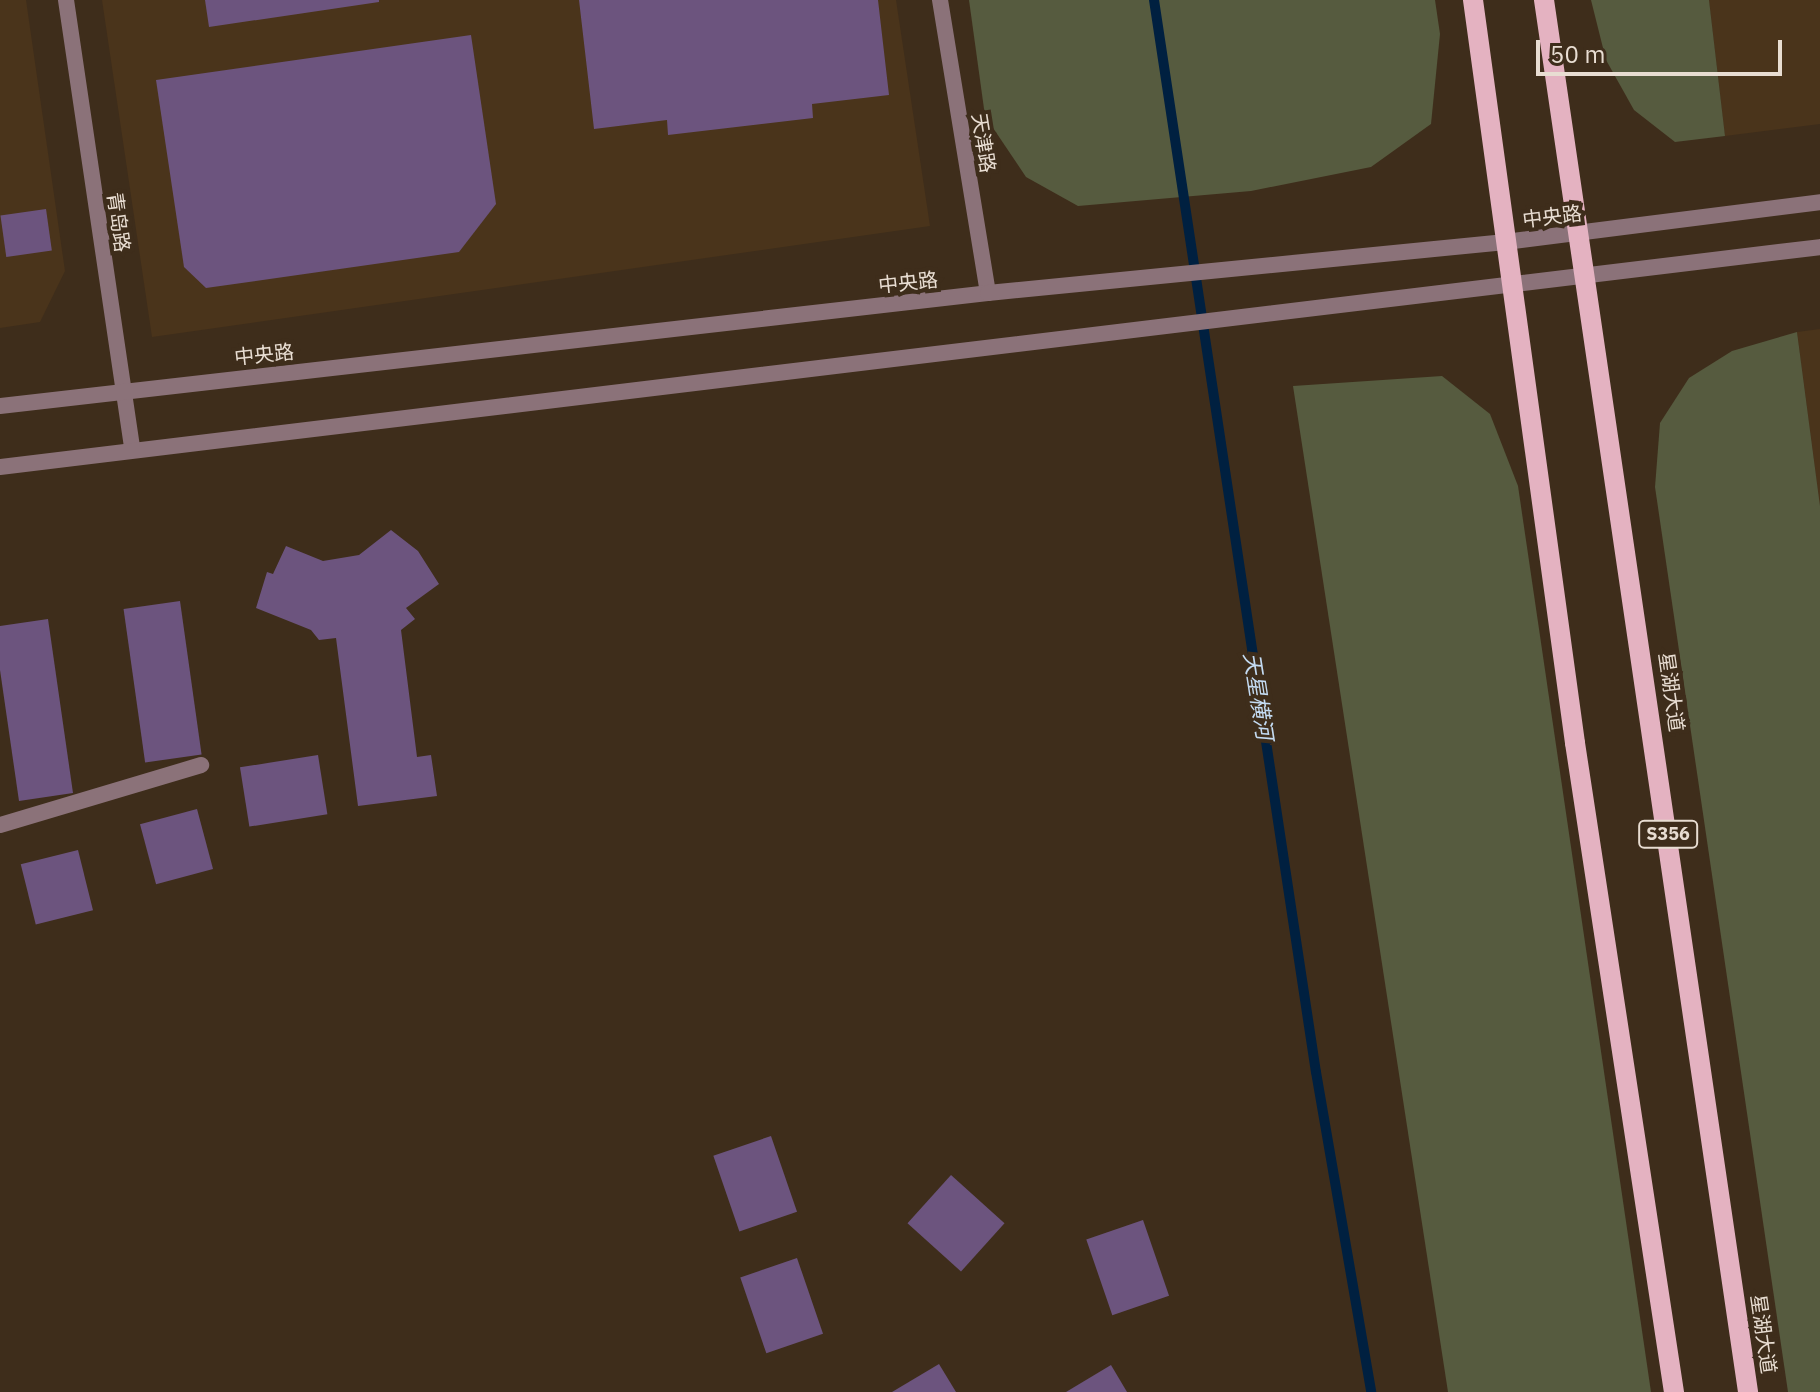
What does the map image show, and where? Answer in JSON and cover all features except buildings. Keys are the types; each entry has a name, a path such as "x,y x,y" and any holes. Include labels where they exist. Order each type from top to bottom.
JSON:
{"main road":[{"path":"1473,0 1505,242 1674,1392"},
{"name":"星湖大道","path":"1544,0 1588,277 1748,1392"}],"street":[{"name":"青岛路","path":"66,0 132,449"},
{"name":"天津路","path":"940,0 988,293"},
{"name":"中央路","path":"0,406 988,293 1505,242 1820,202"},
{"path":"0,467 1820,247"},
{"path":"0,825 201,765"}],"shaded area":[{"path":"0,0 26,0 65,271 40,322 0,328"},
{"path":"102,0 896,0 930,226 152,337"},
{"path":"1709,0 1820,0 1820,124 1725,136"},
{"path":"1820,329 1820,506 1797,332"}],"green space":[{"path":"969,0 1435,0 1440,34 1431,124 1371,167 1251,191 1078,206 1026,177 985,116"},
{"path":"1591,0 1709,0 1725,136 1675,142 1634,110 1606,60"},
{"path":"1797,332 1820,506 1820,1392 1788,1392 1655,487 1660,423 1689,378 1732,351"},
{"path":"1442,376 1490,414 1518,486 1651,1392 1448,1392 1293,386"}],"waterway":[{"name":"天星横河","path":"1154,0 1316,1072 1371,1392"}]}
